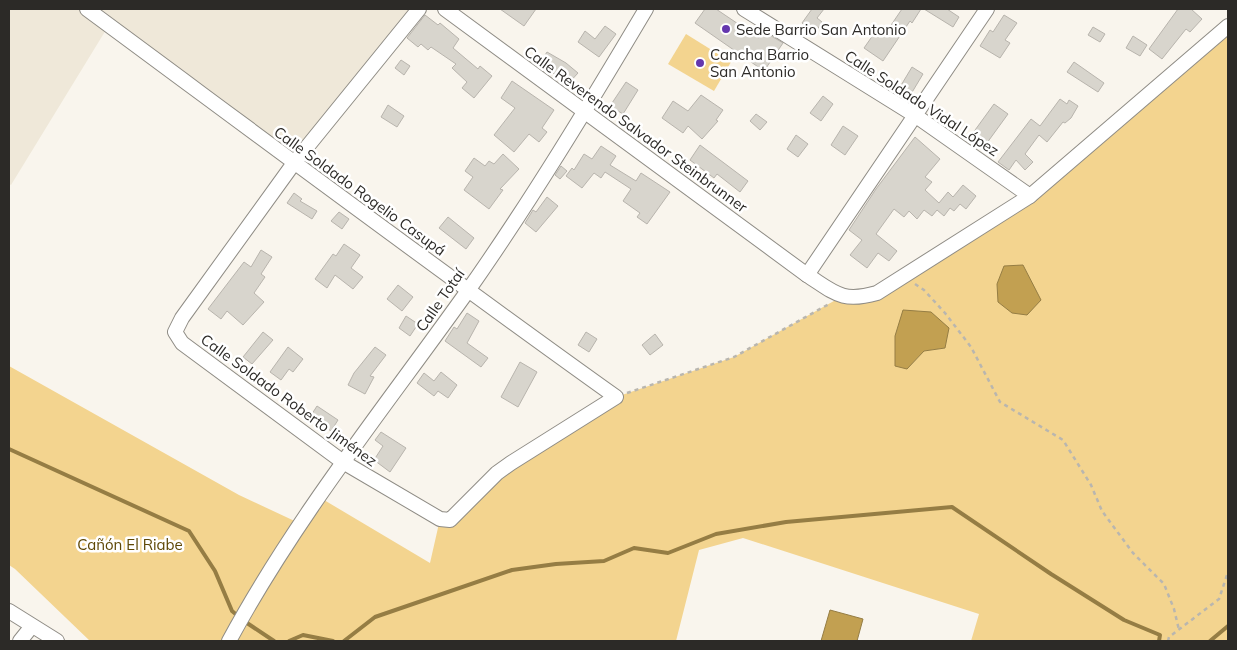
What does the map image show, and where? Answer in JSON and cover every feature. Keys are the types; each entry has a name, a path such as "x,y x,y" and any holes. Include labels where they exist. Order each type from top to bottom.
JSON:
{"street":[{"name":"Calle Soldado Rogelio Casupá","path":"87,9 294,164 376,221 467,291 616,397"},
{"path":"294,164 419,9"},
{"name":"Calle Reverendo Salvador Steinbrunner","path":"445,9 807,275 841,297"},
{"name":"Calle Totaí","path":"229,641 250,603 343,462 467,291 585,112 646,9"},
{"name":"Calle Soldado Vidal López","path":"744,9 916,116 1030,196"},
{"path":"807,275 987,9"},
{"path":"841,297 858,298 877,293 1030,196 1228,26"},
{"name":"Calle Soldado Roberto Jiménez","path":"294,164 182,318 176,332 182,343 343,462 440,519 450,520 497,473 511,462 616,397"},
{"path":"9,611 57,641"},
{"path":"20,641 32,626"}],"path":[{"path":"903,276 924,290 972,347 1000,402 1063,440 1091,484 1102,511 1133,554 1164,584 1174,608 1179,630"},
{"path":"616,397 734,357 841,297"},
{"path":"1168,641 1169,637 1219,599 1228,572"}],"shaded area":[{"path":"9,9 419,9 294,163 109,25 11,185 9,184"},
{"path":"1023,265 1041,300 1027,315 1012,313 998,302 997,284 1004,266"},
{"path":"903,310 931,312 949,328 945,348 924,351 907,369 895,366 895,336"},
{"path":"830,610 863,619 857,641 821,641"}],"green space":[{"name":"Cañón El Riabe","path":"1228,26 1228,641 971,641 979,614 743,538 699,550 676,641 90,641 9,565 9,366 239,495 301,524 319,497 430,563 440,519 497,473 616,397 734,357 841,297 858,298 1030,196","holes":["931,312 945,348 924,351 907,369"]},
{"name":"Cancha Barrio San Antonio","path":"686,34 731,62 714,91 668,64"}],"building":[{"path":"500,9 536,9 524,26"},
{"path":"705,9 716,9 759,38 763,31 783,43 764,71 695,23"},
{"path":"812,9 824,9 817,18 822,22 815,33 802,23"},
{"path":"902,9 921,9 912,23 910,21 883,61 864,48 878,28 885,34"},
{"path":"924,9 947,9 959,17 953,27"},
{"path":"1178,9 1191,9 1202,19 1190,32 1186,29 1162,59 1149,49"},
{"path":"425,15 438,25 440,23 459,39 453,48 478,69 480,66 492,76 474,98 462,88 467,82 452,68 456,64 431,47 428,50 421,44 418,47 407,38"},
{"path":"1004,15 1017,23 1005,40 1010,43 1000,58 980,46 990,30 993,32"},
{"path":"605,26 616,34 599,57 578,42 585,31 595,39"},
{"path":"1093,27 1105,34 1100,42 1088,35"},
{"path":"1133,36 1147,45 1140,56 1126,48"},
{"path":"547,52 566,63 578,73 567,85 551,71 549,73 538,66"},
{"path":"401,60 410,66 404,75 395,68"},
{"path":"1074,62 1104,83 1098,92 1067,72"},
{"path":"912,67 923,74 911,94 900,87"},
{"path":"512,81 554,110 542,128 547,132 539,142 529,134 514,152 494,135 515,108 501,98"},
{"path":"626,82 638,90 623,114 610,106"},
{"path":"701,95 723,110 716,120 718,121 702,139 688,126 683,133 662,118 673,101 688,111"},
{"path":"823,96 833,104 821,121 810,113"},
{"path":"1060,99 1067,104 1069,100 1078,106 1071,118 1065,123 1063,122 1047,142 1039,135 1025,154 1033,162 1025,170 1016,160 1009,170 998,162 1031,119 1040,126"},
{"path":"994,104 1008,114 984,147 970,137"},
{"path":"388,105 404,116 397,127 381,117"},
{"path":"756,114 767,122 760,130 750,121"},
{"path":"843,126 858,136 845,155 831,145"},
{"path":"796,135 808,144 798,157 787,149"},
{"path":"915,137 940,159 925,177 932,182 925,190 939,203 948,192 953,197 963,185 976,196 966,209 960,204 954,211 950,208 944,216 937,210 932,216 924,210 917,219 909,211 904,217 894,209 876,234 897,251 889,261 878,253 867,268 850,255 862,240 849,230 876,189"},
{"path":"700,145 748,181 740,192 717,174 714,178 690,160"},
{"path":"601,146 616,156 610,165 636,181 641,173 670,192 647,224 637,217 640,213 623,201 631,189 605,172 601,178 594,173 582,188 566,176 572,168 574,170 584,154 592,159"},
{"path":"503,154 519,169 500,189 503,190 489,209 464,190 473,177 465,171 474,158 485,166 489,161 494,164"},
{"path":"561,166 567,171 560,179 555,175"},
{"path":"294,193 302,199 300,201 317,211 312,219 287,203"},
{"path":"547,197 558,206 536,232 525,223 533,210 536,212"},
{"path":"339,212 349,219 342,229 331,221"},
{"path":"448,217 474,238 466,249 439,228"},
{"path":"344,244 360,255 351,268 363,277 353,289 335,275 327,288 315,279 333,254 336,256"},
{"path":"261,250 272,257 261,274 265,277 254,293 264,302 243,325 227,311 221,319 208,309 244,262 251,267"},
{"path":"398,285 413,297 402,311 387,299"},
{"path":"467,313 479,321 467,343 488,358 481,367 445,341 454,327 457,329"},
{"path":"406,316 418,324 410,336 399,328"},
{"path":"263,332 273,340 252,364 243,357"},
{"path":"586,332 597,339 589,352 578,345"},
{"path":"655,334 663,345 650,355 642,345"},
{"path":"288,347 303,359 293,372 289,369 281,380 270,372"},
{"path":"375,347 386,355 370,376 374,377 365,394 348,385 354,373"},
{"path":"520,362 537,372 518,407 501,397"},
{"path":"441,372 457,385 448,398 438,391 434,396 417,383 424,373 434,381"},
{"path":"317,406 338,420 331,431 310,417"},
{"path":"381,432 406,448 390,472 374,460 383,446 375,440"}],"waterway":[{"path":"9,449 189,531 215,571 232,611 238,616"},
{"path":"344,641 375,617 512,570 556,564 604,561 634,548 668,553 716,534 786,522 952,507 1051,574 1124,620 1160,635 1159,641"},
{"path":"244,621 274,641"},
{"path":"1210,641 1228,626"},
{"path":"289,641 303,635 333,641"}],"place":[{"name":"Sede Barrio San Antonio","path":"726,29"},
{"name":"Cancha Barrio San Antonio","path":"700,63"}]}
